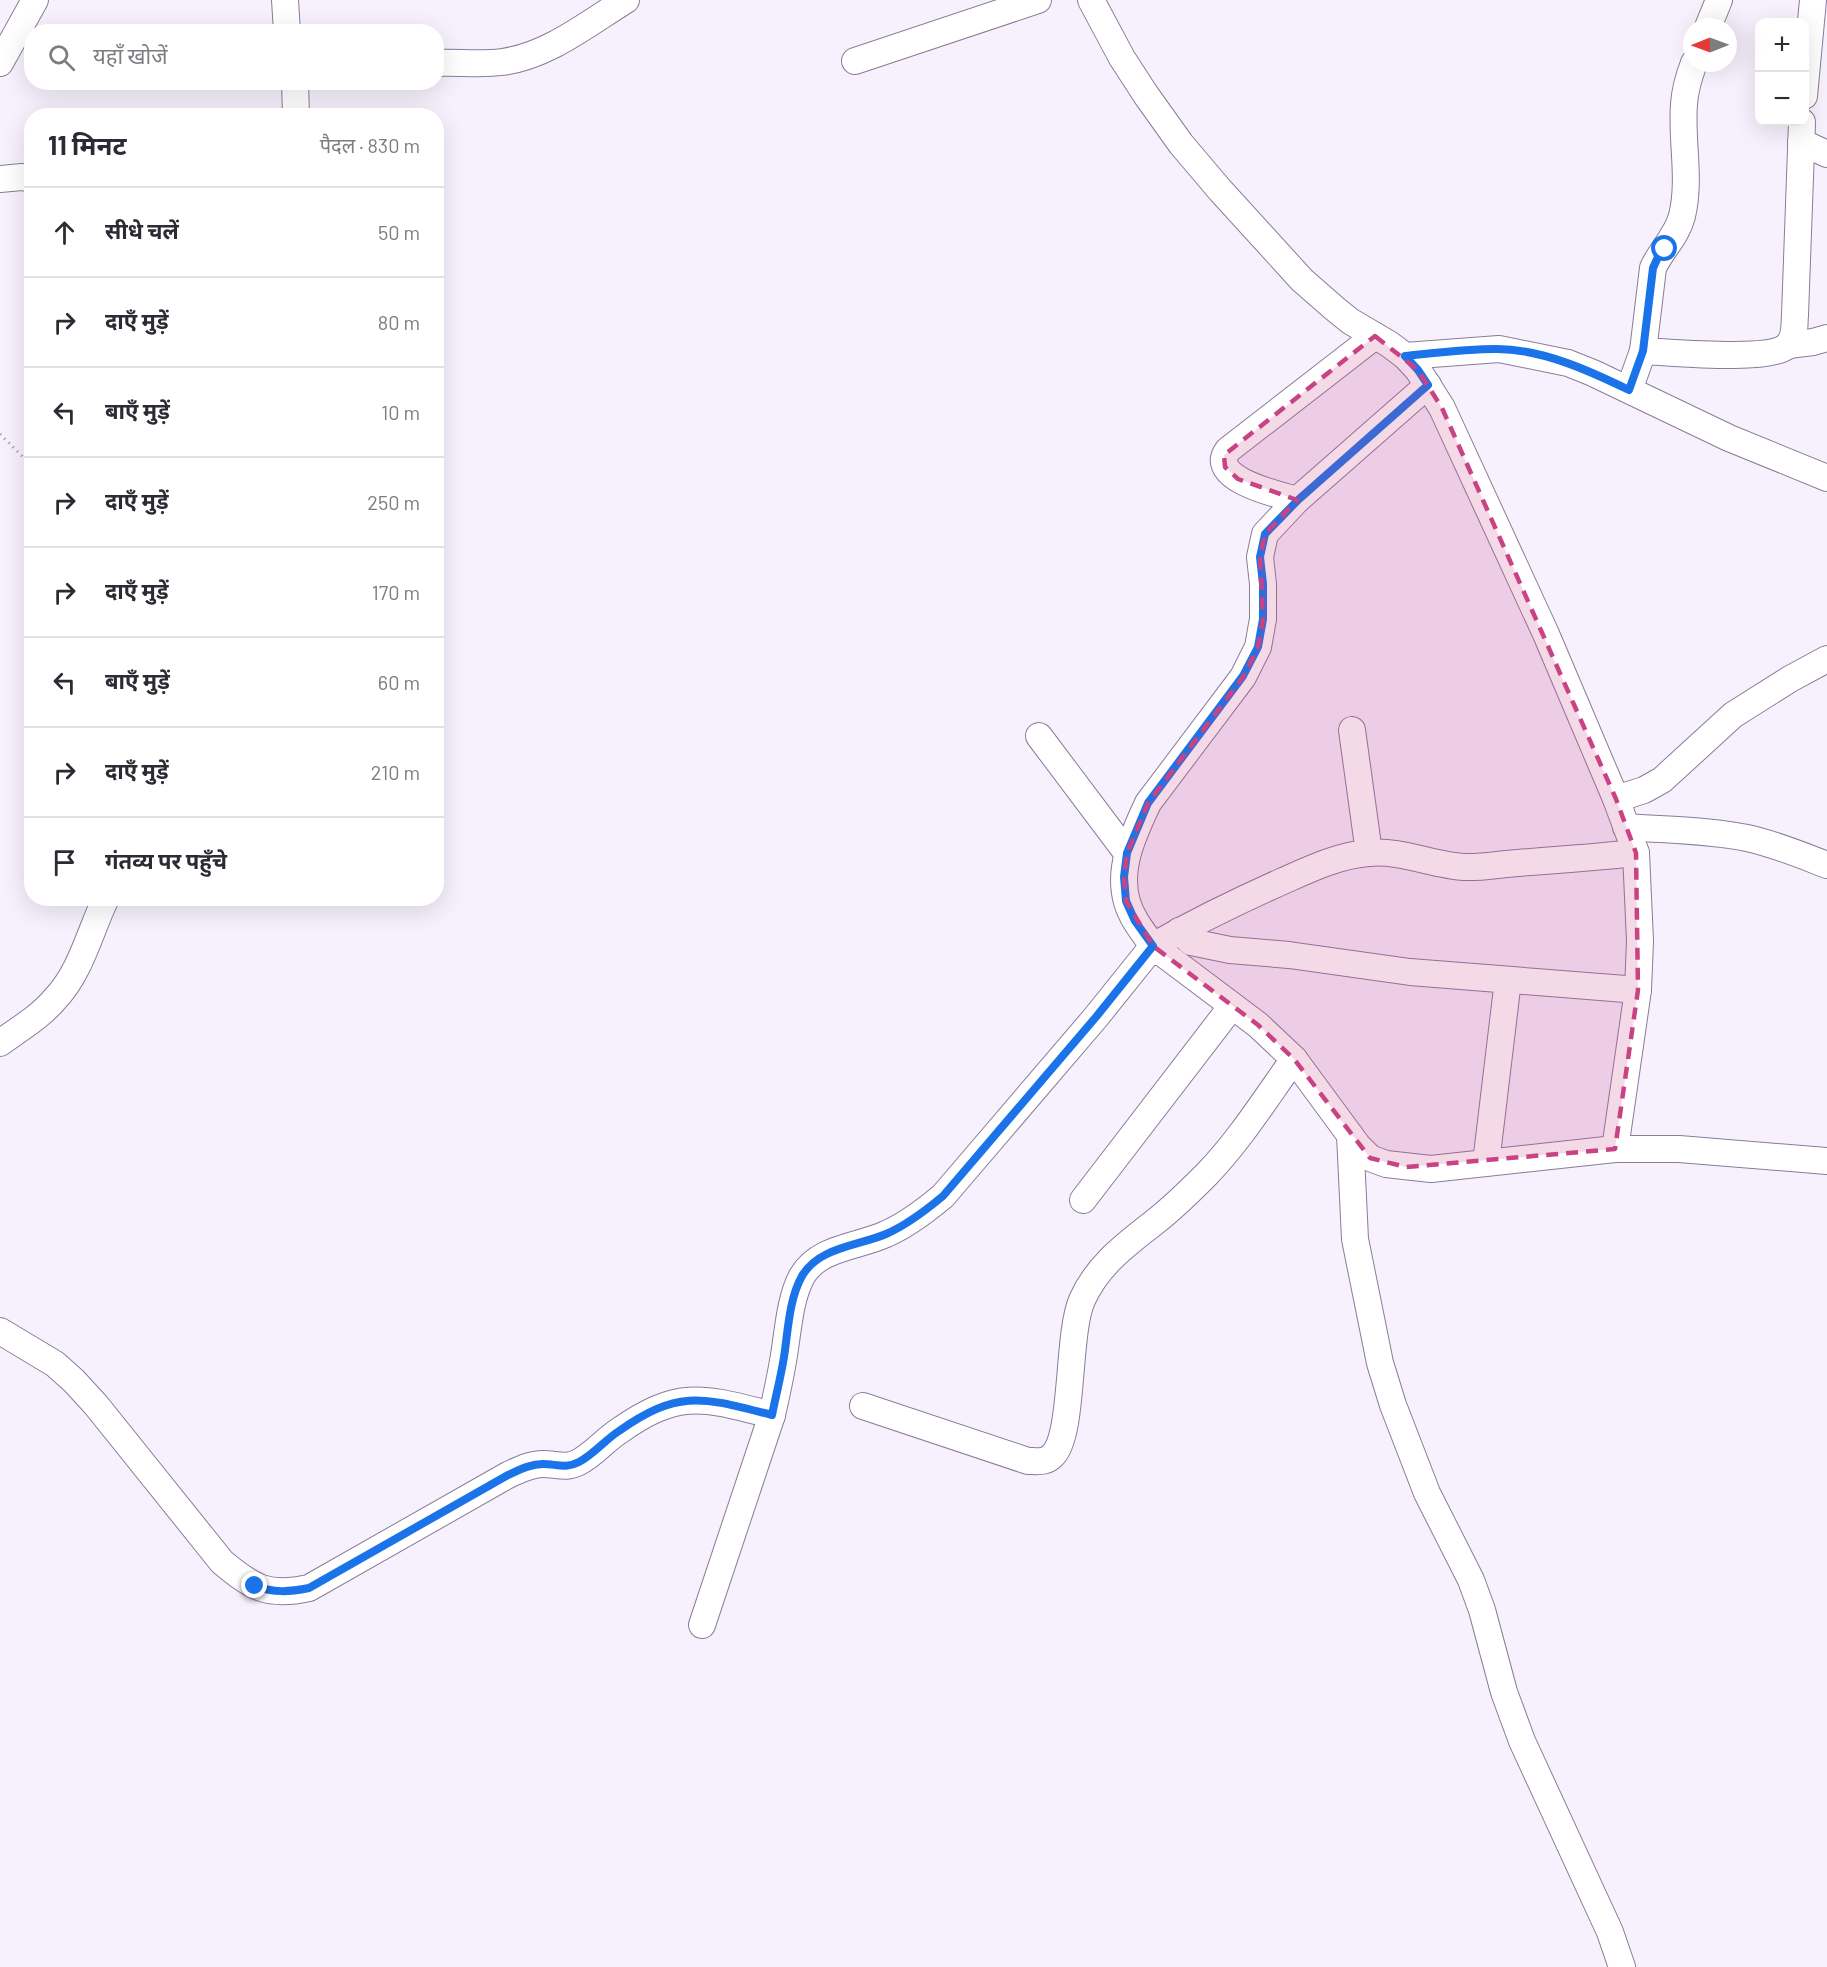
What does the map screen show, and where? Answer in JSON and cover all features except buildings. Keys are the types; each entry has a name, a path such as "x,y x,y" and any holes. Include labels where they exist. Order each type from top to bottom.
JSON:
{"street":[{"path":"2,53 35,0"},
{"path":"285,0 286,24"},
{"path":"444,63 501,62 520,58 557,43 626,0"},
{"path":"855,61 1038,0"},
{"path":"1091,0 1122,58 1146,95 1181,144 1220,190 1302,280 1350,321 1405,356 1418,370 1442,408 1546,634 1616,799 1636,853 1640,941 1638,990 1615,1149"},
{"path":"1712,18 1719,0"},
{"path":"1806,72 1813,0"},
{"path":"1629,390 1643,351 1653,268 1678,229 1684,205 1686,166 1684,105 1691,72"},
{"path":"295,90 296,108"},
{"path":"1643,351 1759,354 1780,350 1788,345 1794,331 1802,132"},
{"path":"1802,132 1827,154"},
{"path":"0,179 24,177"},
{"path":"1298,500 1238,479 1225,467 1224,455 1375,336"},
{"path":"1788,345 1827,338"},
{"path":"1405,356 1499,349 1568,363 1729,438 1827,478"},
{"path":"1428,385 1298,500 1265,534 1260,557 1263,619 1258,647 1243,676 1148,803 1127,853 1124,877 1126,901 1135,921 1153,946 1258,1025 1294,1059 1350,1135 1370,1158 1386,1164 1431,1168 1615,1149 1679,1149 1827,1161"},
{"path":"1616,799 1644,790 1662,780 1732,715 1827,659"},
{"path":"1352,730 1370,853"},
{"path":"1039,736 1127,853"},
{"path":"1626,827 1705,832 1745,838 1774,845 1827,865"},
{"path":"702,1625 772,1415 795,1296 801,1278 809,1266 836,1250 884,1235 924,1212 943,1196 1096,1017 1153,946 1260,891 1321,864 1370,853 1389,853 1465,867 1636,853"},
{"path":"0,1043 39,1015 57,998 82,955 103,906"},
{"path":"1179,931 1191,942 1218,949 1289,955 1410,972 1638,990"},
{"path":"1486,1163 1508,980"},
{"path":"1083,1200 1232,1006"},
{"path":"863,1407 1028,1461 1044,1462 1054,1455 1064,1429 1075,1327 1081,1302 1089,1285 1110,1259 1179,1201 1209,1172 1237,1140 1294,1059"},
{"path":"1350,1135 1355,1239 1380,1363 1393,1406 1427,1493 1472,1580 1504,1692 1522,1741 1610,1932 1622,1967"},
{"path":"0,1331 55,1364 74,1381 96,1405 222,1562 238,1576 267,1591 288,1593 309,1588 508,1475 528,1466 542,1464 568,1466 579,1462 618,1431 652,1410 671,1403 691,1399 717,1401 772,1415"}],"path":[{"path":"0,434 24,458"}],"highlighted area":[{"path":"1375,336 1418,370 1442,408 1616,799 1636,853 1638,990 1615,1149 1406,1167 1370,1158 1294,1059 1258,1025 1153,946 1126,901 1124,877 1127,853 1148,803 1243,677 1258,647 1263,619 1260,557 1265,534 1297,500 1238,479 1225,467 1224,455"}],"route":[{"path":"255,1586 267,1591 288,1593 309,1588 508,1475 528,1466 542,1464 568,1466 579,1462 618,1431 652,1410 671,1403 691,1399 717,1401 772,1415 795,1296 801,1278 809,1266 836,1250 884,1235 924,1212 943,1196 1096,1017 1153,946 1135,921 1126,901 1124,877 1127,853 1148,803 1243,676 1258,647 1263,619 1260,557 1265,534 1298,500 1428,385 1405,356 1499,349 1568,363 1629,390 1643,351 1653,268 1665,249"}]}
